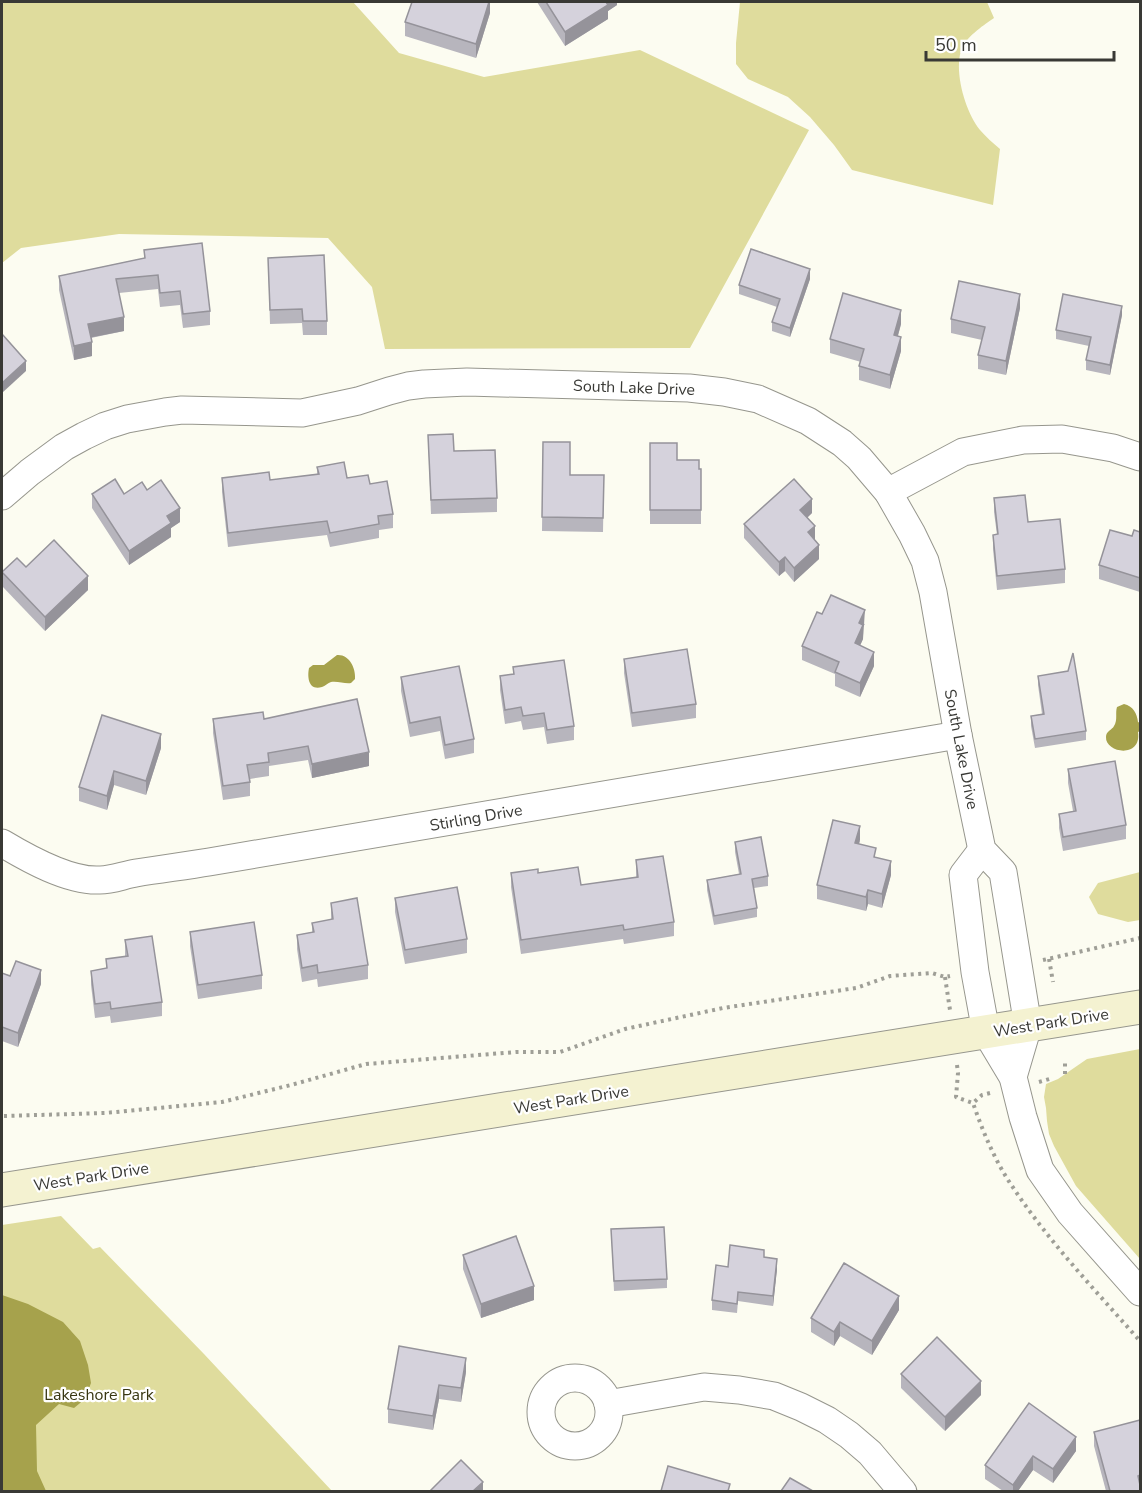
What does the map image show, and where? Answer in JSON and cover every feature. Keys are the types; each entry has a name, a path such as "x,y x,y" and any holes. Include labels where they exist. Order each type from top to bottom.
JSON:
{"street":[{"name":"South Lake Drive","path":"2,496 64,447 105,426 165,412 182,410 302,413 348,404 408,386 466,382 689,388 758,399 792,413 834,437 859,458 888,492 912,534 925,561 933,591 958,735 982,850"},
{"path":"888,492 963,452 1023,440 1062,439 1113,448 1140,457"},
{"name":"Stirling Drive","path":"2,843 43,866 64,874 99,880 958,735"},
{"path":"1014,1077 1028,1026 1003,872 982,850 963,875 975,972 986,1032 1014,1077 1023,1117 1040,1170 1070,1213 1140,1292"},
{"name":"West Park Drive","path":"2,1190 1140,1007"},
{"path":"608,1404 704,1387 774,1396 818,1415 849,1435 870,1453 903,1491"}],"path":[{"path":"1053,982 1049,958 1140,938"},
{"path":"4,1116 105,1113 222,1102 366,1065 516,1052 560,1052 624,1029 723,1008 856,988 890,976 932,973 945,977 948,994"},
{"path":"1065,1059 1065,1074"},
{"path":"958,1074 956,1097 973,1103"}],"green space":[{"path":"2,2 353,2 399,53 484,77 640,50 809,130 690,348 385,349 372,287 328,238 119,234 21,248 2,263"},
{"path":"740,2 987,2 994,18 965,42 959,65 962,89 969,112 980,130 1000,149 993,205 852,170 810,117 788,97 748,79 736,64"},
{"path":"1140,872 1140,920 1128,922 1098,914 1089,897 1098,883"},
{"path":"1140,1049 1140,1259 1076,1186 1049,1134 1044,1097 1046,1084 1058,1079 1087,1059"},
{"name":"Lakeshore Park","path":"61,1216 93,1249 100,1247 332,1491 2,1492 2,1225"}],"shaded area":[{"path":"337,655 351,662 355,679 351,683 331,682 323,687 314,687 308,676 309,668 313,665 324,665"},
{"path":"1124,704 1130,706 1136,713 1140,731 1135,746 1123,751 1111,747 1106,737 1115,724 1117,707"},
{"path":"2,1295 28,1304 63,1322 80,1341 88,1365 91,1383 85,1399 74,1408 59,1404 36,1425 37,1471 46,1491 2,1491"}],"building":[{"path":"412,2 489,2 476,44 405,22"},
{"path":"546,2 606,2 608,5 565,32"},
{"path":"202,243 210,311 183,314 180,291 160,293 158,275 116,279 124,317 88,324 92,342 74,346 59,276 145,258 144,250"},
{"path":"751,249 810,269 790,328 772,322 780,299 739,285"},
{"path":"324,255 327,321 303,321 302,309 270,310 268,258"},
{"path":"959,281 1020,294 1006,361 978,355 985,327 951,319"},
{"path":"843,293 901,310 894,335 901,337 890,375 859,366 864,349 830,339"},
{"path":"1063,294 1122,306 1110,365 1086,360 1091,337 1056,330"},
{"path":"2,334 26,361 2,383"},
{"path":"453,434 454,451 495,450 497,498 431,500 428,435"},
{"path":"543,442 570,442 570,475 604,475 603,518 542,517"},
{"path":"650,443 677,443 677,460 699,460 701,510 650,510"},
{"path":"344,462 347,478 368,475 370,484 387,481 393,514 378,516 379,524 330,533 327,521 228,533 222,478 269,472 270,480 319,474 317,467"},
{"path":"115,479 124,494 142,482 147,490 161,480 180,508 167,516 171,523 129,551 92,494"},
{"path":"794,479 812,499 800,510 815,526 808,532 819,545 794,568 785,557 779,562 744,524"},
{"path":"1025,495 1028,522 1060,519 1065,569 997,576 993,535 998,534 994,498"},
{"path":"1110,530 1132,536 1134,530 1140,532 1140,578 1099,565"},
{"path":"54,540 88,576 45,617 2,572 17,558 26,567"},
{"path":"831,595 865,610 859,623 863,625 855,643 874,652 860,683 835,672 839,662 802,646 817,612 822,614"},
{"path":"687,649 696,704 632,713 624,659"},
{"path":"1073,653 1086,731 1035,739 1031,716 1044,714 1038,676 1068,671"},
{"path":"564,660 574,726 547,730 544,713 523,716 521,707 505,710 500,676 514,674 513,667"},
{"path":"459,666 474,739 445,745 440,717 410,723 401,677"},
{"path":"357,699 369,752 312,764 308,746 268,753 269,762 247,765 250,782 223,786 213,719 263,712 264,719"},
{"path":"102,715 161,734 146,781 114,771 107,796 79,787"},
{"path":"1115,761 1126,825 1063,837 1059,814 1076,811 1068,769"},
{"path":"833,820 860,826 855,843 876,848 874,857 891,861 882,894 868,890 866,897 817,885"},
{"path":"761,837 768,876 752,879 757,908 714,916 707,880 741,874 735,842"},
{"path":"663,856 674,922 624,930 623,925 521,940 511,873 538,869 538,873 578,867 581,885 638,877 636,860"},
{"path":"457,887 467,939 405,950 395,898"},
{"path":"357,898 368,965 318,973 317,965 302,968 297,935 314,932 312,923 333,919 331,903"},
{"path":"254,922 262,975 198,985 190,932"},
{"path":"152,936 162,1002 111,1009 110,1002 95,1004 91,971 107,968 106,959 128,956 125,940"},
{"path":"16,961 41,970 18,1033 2,1027 2,973 10,976"},
{"path":"664,1227 667,1279 614,1281 611,1229"},
{"path":"516,1236 534,1286 481,1304 463,1255"},
{"path":"730,1245 764,1250 764,1257 777,1259 773,1296 738,1292 737,1304 712,1300 716,1265 728,1267"},
{"path":"844,1263 899,1296 872,1341 840,1322 834,1332 811,1318"},
{"path":"937,1337 981,1381 945,1417 901,1374"},
{"path":"399,1346 466,1358 461,1388 439,1385 433,1416 388,1409"},
{"path":"1029,1403 1076,1437 1053,1469 1033,1456 1013,1485 985,1465"},
{"path":"1140,1420 1140,1475 1138,1476 1140,1491 1110,1491 1094,1432"},
{"path":"461,1460 483,1482 473,1491 430,1491"},
{"path":"668,1466 730,1484 728,1491 661,1491"},
{"path":"790,1478 813,1491 781,1491"}]}
